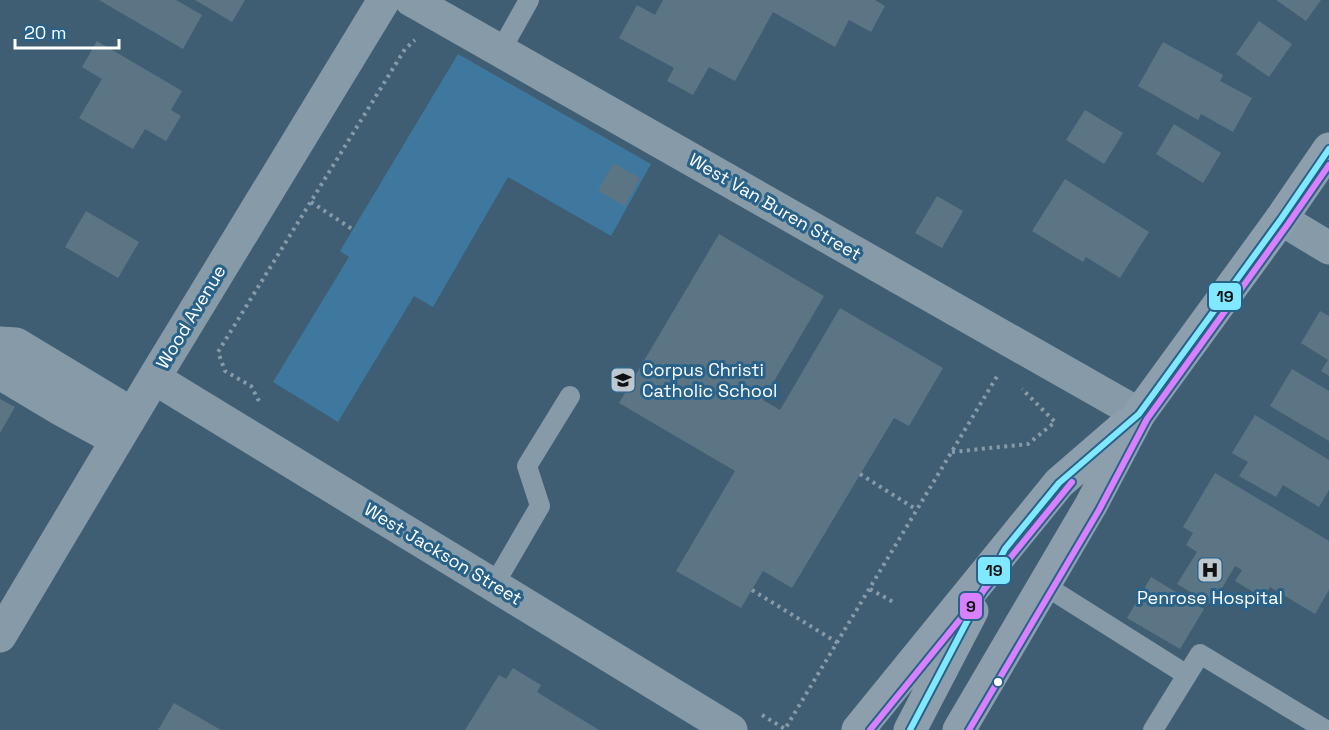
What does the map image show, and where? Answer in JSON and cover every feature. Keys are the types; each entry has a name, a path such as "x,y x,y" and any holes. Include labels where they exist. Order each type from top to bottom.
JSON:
{"main road":[{"path":"959,730 1091,505 1139,414 1329,149"},
{"path":"858,730 1059,483 1139,414"},
{"path":"910,730 1005,549"}],"street":[{"name":"Wood Avenue","path":"0,636 384,0"},
{"name":"West Van Buren Street","path":"422,5 1139,414"},
{"path":"1281,219 1329,248"},
{"path":"0,342 16,344 125,427"},
{"path":"0,373 62,410 125,427"},
{"name":"West Jackson Street","path":"154,378 494,585 743,721"}],"lane":[{"path":"501,50 529,0"},
{"path":"494,585 540,506 527,466 570,396"},
{"path":"1044,585 1187,675"},
{"path":"1153,730 1200,654 1326,730"}],"path":[{"path":"263,407 251,386 225,371 218,352 405,49 422,5"},
{"path":"310,202 355,231"},
{"path":"743,721 785,729 1002,368"},
{"path":"952,452 1028,444 1055,422 1017,384"},
{"path":"860,474 917,510"},
{"path":"870,589 895,603"},
{"path":"752,590 838,643"}],"shaded area":[{"path":"458,54 651,164 611,236 508,177 433,307 414,296 338,422 273,382 349,257 340,251"}],"building":[{"path":"99,0 176,0 202,15 183,49"},
{"path":"195,0 245,0 232,22"},
{"path":"663,0 875,0 885,6 871,32 849,20 835,47 773,12 735,81 709,67 693,95 667,81 674,68 619,38 637,5 655,15"},
{"path":"1276,0 1321,0 1306,21"},
{"path":"1259,21 1292,44 1269,77 1236,54"},
{"path":"97,41 182,91 171,110 181,116 166,141 145,129 133,149 79,118 102,79 82,67"},
{"path":"1163,42 1223,75 1220,81 1252,98 1233,132 1201,114 1198,120 1138,86"},
{"path":"1085,110 1123,133 1104,164 1066,140"},
{"path":"1174,124 1221,153 1203,183 1156,154"},
{"path":"613,163 640,178 625,206 598,191"},
{"path":"1065,179 1149,232 1120,278 1086,257 1083,262 1032,231"},
{"path":"937,196 963,211 942,248 915,233"},
{"path":"86,211 139,242 118,278 65,247"},
{"path":"719,234 824,296 763,400 780,410 840,308 943,368 909,426 894,418 792,588 763,571 741,608 676,571 735,471 619,403"},
{"path":"1320,311 1329,316 1329,376 1321,371 1328,360 1301,343"},
{"path":"1292,369 1329,391 1329,441 1270,406"},
{"path":"0,399 15,407 0,433"},
{"path":"1255,415 1329,460 1329,490 1319,507 1283,485 1276,497 1239,476 1248,462 1232,453"},
{"path":"1215,473 1329,541 1329,590 1315,614 1270,587 1263,598 1235,581 1242,570 1235,566 1212,605 1177,584 1197,552 1186,545 1193,533 1183,527"},
{"path":"1151,577 1204,609 1180,649 1127,618"},
{"path":"513,668 541,685 537,692 599,730 465,730 499,675 506,679"},
{"path":"174,703 221,730 158,730"}],"transit line":[{"name":"19","path":"910,730 1005,549 1059,483 1139,414 1329,149"},
{"name":"9","path":"969,730 1099,510 1147,419 1329,165"},
{"name":"9","path":"870,730 1072,482"}],"place":[{"name":"Corpus Christi Catholic School","path":"623,380"},
{"name":"Penrose Hospital","path":"1210,570"}]}
